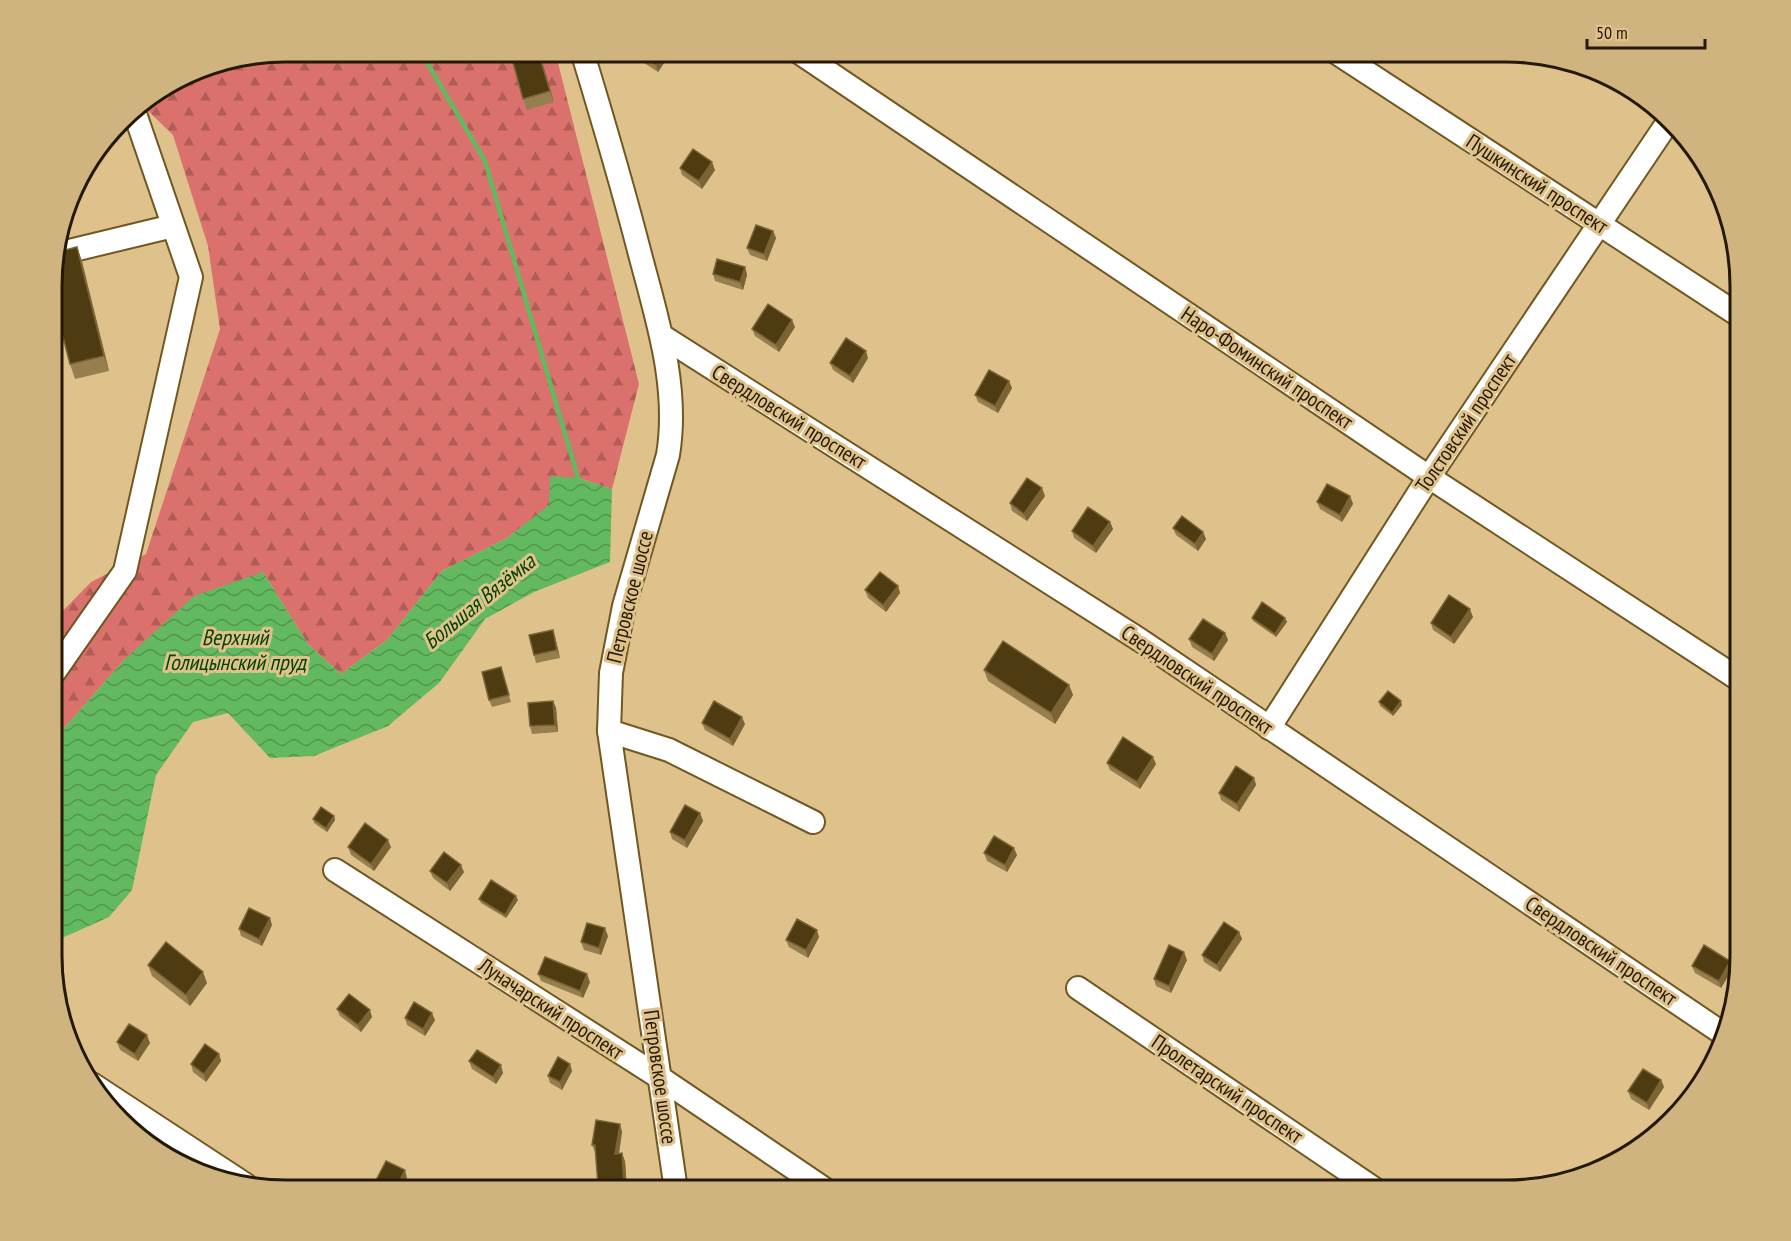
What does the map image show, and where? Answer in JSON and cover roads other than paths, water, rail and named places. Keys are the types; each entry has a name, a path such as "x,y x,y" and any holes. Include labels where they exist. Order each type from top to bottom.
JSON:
{"street":[{"name":"Петровское шоссе","path":"585,62 616,163 662,336 670,377 672,435 624,606 611,673 609,731 625,854 662,1079 675,1180"},
{"name":"Наро-Фоминский проспект","path":"813,62 1429,477 1730,673"},
{"name":"Пушкинский проспект","path":"1351,62 1730,309"},
{"path":"63,649 125,571 191,277 137,118"},
{"name":"Толстовский проспект","path":"1269,728 1429,477 1664,127"},
{"path":"64,252 173,226"},
{"name":"Свердловский проспект","path":"662,336 1130,633 1717,1030"},
{"path":"609,731 669,750 813,822"},
{"name":"Луначарский проспект","path":"335,870 662,1079 811,1180"},
{"name":"Пролетарский проспект","path":"1078,988 1361,1180"},
{"path":"112,1097 226,1172"}],"water":[{"name":"Верхний Голицынский пруд","path":"550,476 578,478 612,489 610,562 534,592 485,619 439,683 388,726 314,756 270,758 228,713 193,722 156,775 132,890 109,917 62,938 62,731 124,660 194,596 263,572 308,644 341,674 387,640 442,571 507,538 549,505"}],"waterway":[{"name":"Большая Вязёмка","path":"427,62 485,161 578,478"}]}
